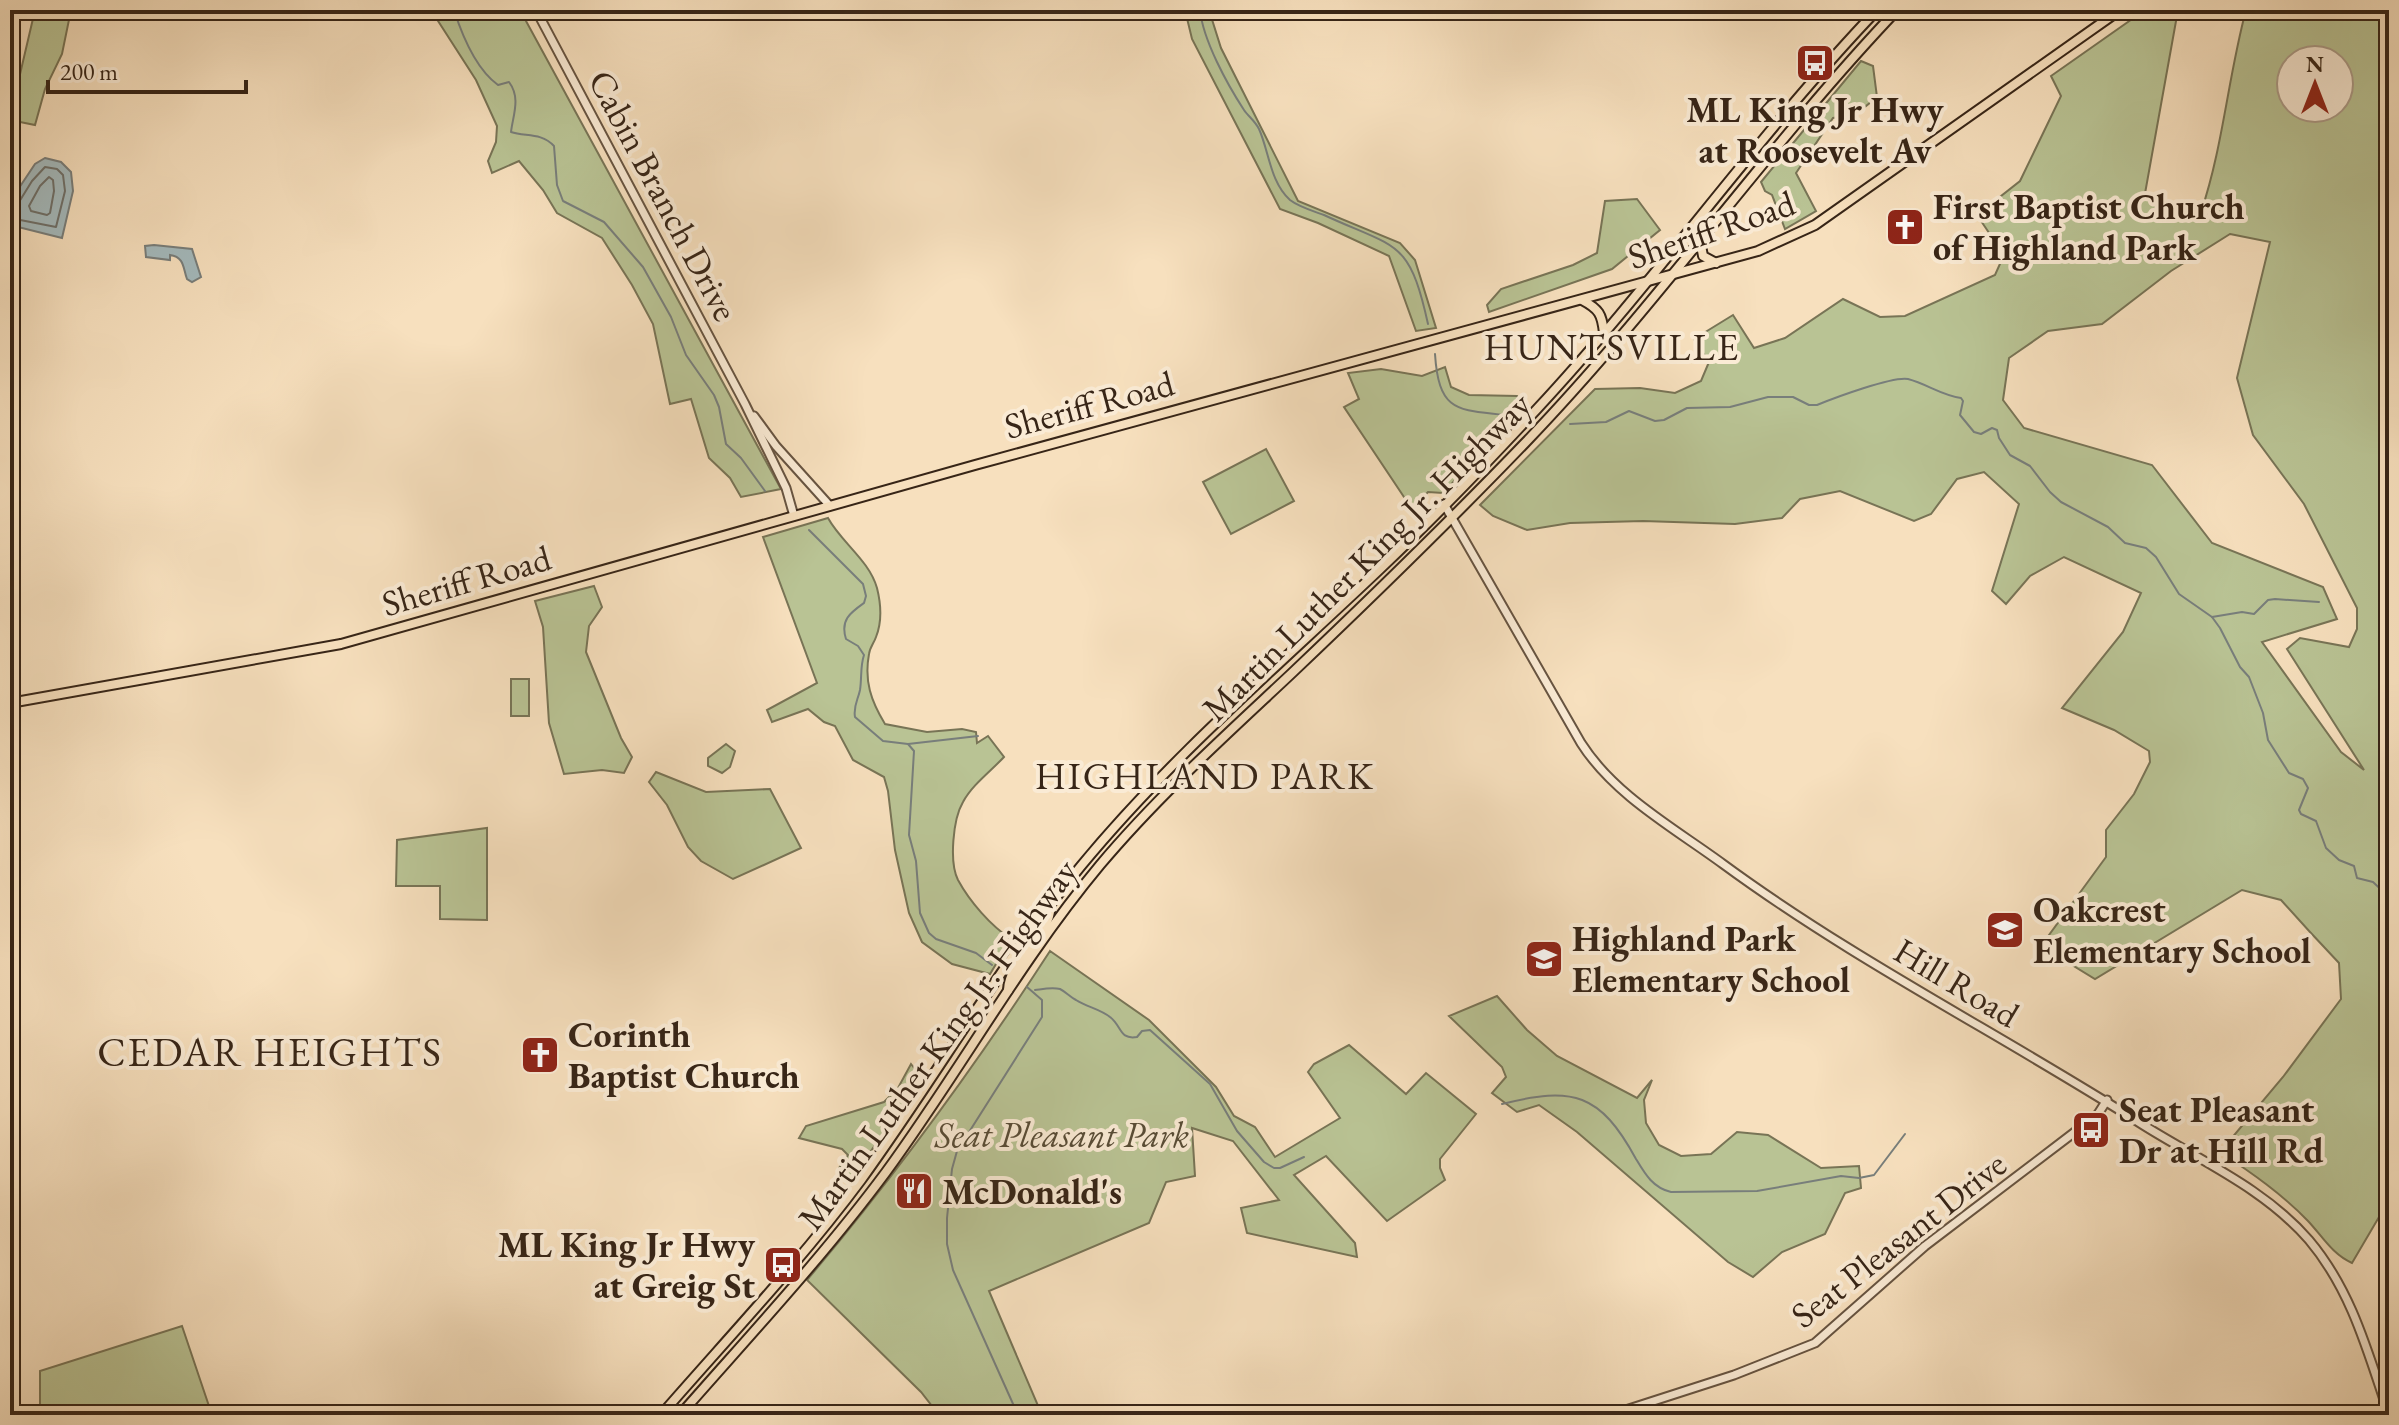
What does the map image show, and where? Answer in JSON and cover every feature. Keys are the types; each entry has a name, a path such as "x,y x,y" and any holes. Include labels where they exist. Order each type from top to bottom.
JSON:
{"main road":[{"name":"Martin Luther King Jr. Highway","path":"661,1415 839,1209 933,1079 1050,904 1101,842 1174,763 1383,567 1538,408 1648,282 1807,88 1877,10"},
{"name":"Martin Luther King Jr. Highway","path":"680,1415 855,1212 910,1139 1063,912 1116,847 1171,788 1452,519 1597,363 1824,89 1897,10"},
{"name":"Sheriff Road","path":"10,703 341,644 1772,246 1815,225 2120,10"},
{"path":"1700,240 1703,256 1717,263"},
{"path":"1581,300 1598,309 1603,316 1604,333"},
{"path":"1063,912 1059,902 1095,856 1101,842"},
{"path":"1008,992 1013,972 1049,917 1050,904"}],"street":[{"name":"Cabin Branch Drive","path":"536,10 745,404 786,488 794,516"},
{"name":"Cabin Branch Drive","path":"745,404 776,446 830,506"},
{"name":"Hill Road","path":"1444,504 1581,743 1615,783 1792,912 2107,1100 2259,1195 2303,1234 2345,1292 2389,1415"},
{"name":"Seat Pleasant Drive","path":"1610,1415 1734,1375 1815,1343 1925,1246 2098,1114 2107,1100"}],"green space":[{"path":"35,10 71,10 62,54 45,89 35,125 10,120 10,117"},
{"path":"431,10 520,10 781,489 741,497 730,478 709,458 691,399 670,404 653,324 602,238 557,213 519,161 492,173 488,161 496,142 497,126 476,80"},
{"path":"1185,10 1209,10 1221,48 1298,201 1400,243 1415,260 1436,328 1416,331 1389,256 1280,209 1192,39"},
{"path":"2145,10 2178,10 2144,199 2201,212 2215,162 2246,10 2389,10 2389,1200 2352,1263 2333,1250 2308,1221 2277,1193 2220,1152 2283,1077 2341,999 2339,963 2281,900 2242,890 2095,979 2041,946 2106,857 2106,830 2134,794 2150,762 2149,751 2114,730 2062,708 2123,632 2141,593 2064,557 2030,576 2006,604 1992,591 2019,504 1984,472 1957,479 1931,514 1914,521 1840,491 1800,499 1782,518 1735,524 1643,521 1570,523 1527,530 1493,516 1480,505 1595,389 1640,388 1675,393 1701,381 1709,362 1694,339 1733,315 1754,348 1785,338 1843,299 1880,317 1905,316 1995,275 2004,255 1977,215 2020,181 2061,96 2051,76","holes":["2230,234 2270,242 2237,378 2253,435 2304,504 2357,608 2357,629 2349,647 2300,638 2287,649 2364,770 2341,752 2262,642 2337,619 2323,587 2212,543 2152,465 2024,428 2003,400 2009,358 2048,331 2102,324 2171,271"]},
{"path":"1861,61 1873,66 1877,97 1855,115 1833,118 1796,173 1816,211 1785,229 1772,195 1765,191 1761,182"},
{"path":"1637,199 1660,230 1612,269 1489,312 1487,305 1501,289 1573,265 1597,253 1605,201"},
{"path":"1445,367 1451,387 1469,395 1517,396 1524,407 1443,493 1428,492 1412,509 1344,407 1359,399 1348,373 1381,369 1422,376"},
{"path":"1266,449 1294,501 1231,534 1203,482"},
{"path":"828,518 868,569 877,588 880,619 867,673 872,699 885,724 927,732 962,729 976,732 977,743 988,736 1004,757 976,784 963,802 953,841 958,880 982,913 1011,939 990,974 952,964 922,942 909,913 884,777 853,760 835,726 824,722 808,709 772,722 767,710 817,683 763,537"},
{"path":"594,586 602,607 589,626 586,652 621,738 632,757 624,773 602,770 564,774 549,723 543,627 535,601"},
{"path":"511,679 529,679 529,716 511,716"},
{"path":"726,744 735,751 730,767 722,773 708,766 708,758"},
{"path":"656,772 706,792 770,789 801,848 733,879 701,861 688,847 667,805 649,782"},
{"path":"487,828 487,920 440,919 440,886 396,886 397,840"},
{"name":"Seat Pleasant Park","path":"1050,951 1149,1020 1216,1087 1234,1116 1255,1127 1275,1157 1340,1118 1308,1072 1314,1064 1349,1045 1406,1094 1426,1073 1476,1114 1440,1159 1445,1180 1387,1221 1326,1156 1294,1175 1355,1243 1357,1257 1247,1233 1241,1208 1279,1200 1233,1141 1192,1128 1195,1176 1166,1182 1149,1223 989,1291 1042,1415 939,1415 921,1392 807,1280 934,1119"},
{"path":"1497,996 1527,1030 1557,1056 1637,1098 1652,1080 1644,1100 1646,1123 1659,1145 1681,1156 1711,1154 1737,1132 1768,1135 1821,1168 1859,1166 1861,1188 1845,1193 1825,1234 1782,1252 1753,1277 1728,1262 1577,1132 1539,1105 1517,1112 1492,1093 1506,1077 1502,1067 1449,1016"},
{"path":"911,1064 922,1078 852,1178 839,1168 848,1155 842,1149 799,1138 806,1126 884,1102 898,1088"},
{"path":"182,1326 212,1415 40,1415 40,1371"}],"water":[{"path":"45,158 61,162 71,172 73,191 62,238 10,225 11,200 35,164"},
{"path":"145,246 192,249 201,277 192,282 187,279 183,264 175,256 170,255 170,260 146,257"}],"waterway":[{"path":"454,10 483,70 498,85 509,82 513,88 515,107 511,132 538,137 554,146 557,185 563,201 604,222 643,267 671,317 686,355 714,395 726,444 741,458 765,491"},
{"path":"1200,10 1217,62 1237,99 1259,129 1283,193 1298,205 1368,234 1396,250 1414,275 1428,324"},
{"path":"1435,354 1437,374 1447,399 1466,410 1512,416"},
{"path":"1570,424 1606,422 1629,411 1655,421 1664,420 1687,408 1730,407 1768,397 1793,397 1809,405 1817,405 1863,388 1900,379 1915,381 1961,398 1960,415 1974,432 1981,434 1992,428 1997,430 2010,455 2030,466 2061,502 2108,527 2125,543 2146,548 2156,557 2179,594 2212,617 2240,667 2249,677 2263,713 2268,740 2289,773 2303,779 2308,788 2299,810 2301,814 2316,821 2326,848 2339,860 2354,866 2357,878 2373,882 2389,897"},
{"path":"809,530 863,584 866,596 864,603 854,610 844,627 846,639 858,646 864,655 855,717 883,741 908,744 914,751 909,835 916,861 920,913 929,933 936,939 976,953 992,965"},
{"path":"2212,617 2242,612 2254,614 2268,600 2275,599 2319,602"},
{"path":"908,744 978,736"},
{"path":"1018,1415 953,1270 947,1244 947,1218 957,1151 1042,1017 1042,1000 1027,987"},
{"path":"1035,990 1060,989 1110,1017 1127,1036 1137,1037 1142,1031 1150,1030 1210,1084 1237,1131 1264,1162 1280,1168 1304,1157"},
{"path":"1502,1104 1548,1096 1582,1100 1610,1120 1650,1180 1671,1192 1757,1191 1841,1176 1859,1178 1874,1175 1905,1134"}],"place":[{"name":"ML King Jr Hwy at Roosevelt Av","path":"1815,63"},
{"name":"First Baptist Church of Highland Park","path":"1905,227"},
{"name":"Oakcrest Elementary School","path":"2005,930"},
{"name":"Highland Park Elementary School","path":"1544,959"},
{"name":"Corinth Baptist Church","path":"540,1055"},
{"name":"Seat Pleasant Dr at Hill Rd","path":"2091,1130"},
{"name":"McDonald's","path":"914,1191"},
{"name":"ML King Jr Hwy at Greig St","path":"783,1265"}],"district":[{"name":"HUNTSVILLE","path":"1612,347"},
{"name":"HIGHLAND PARK","path":"1205,776"},
{"name":"CEDAR HEIGHTS","path":"270,1052"}]}
